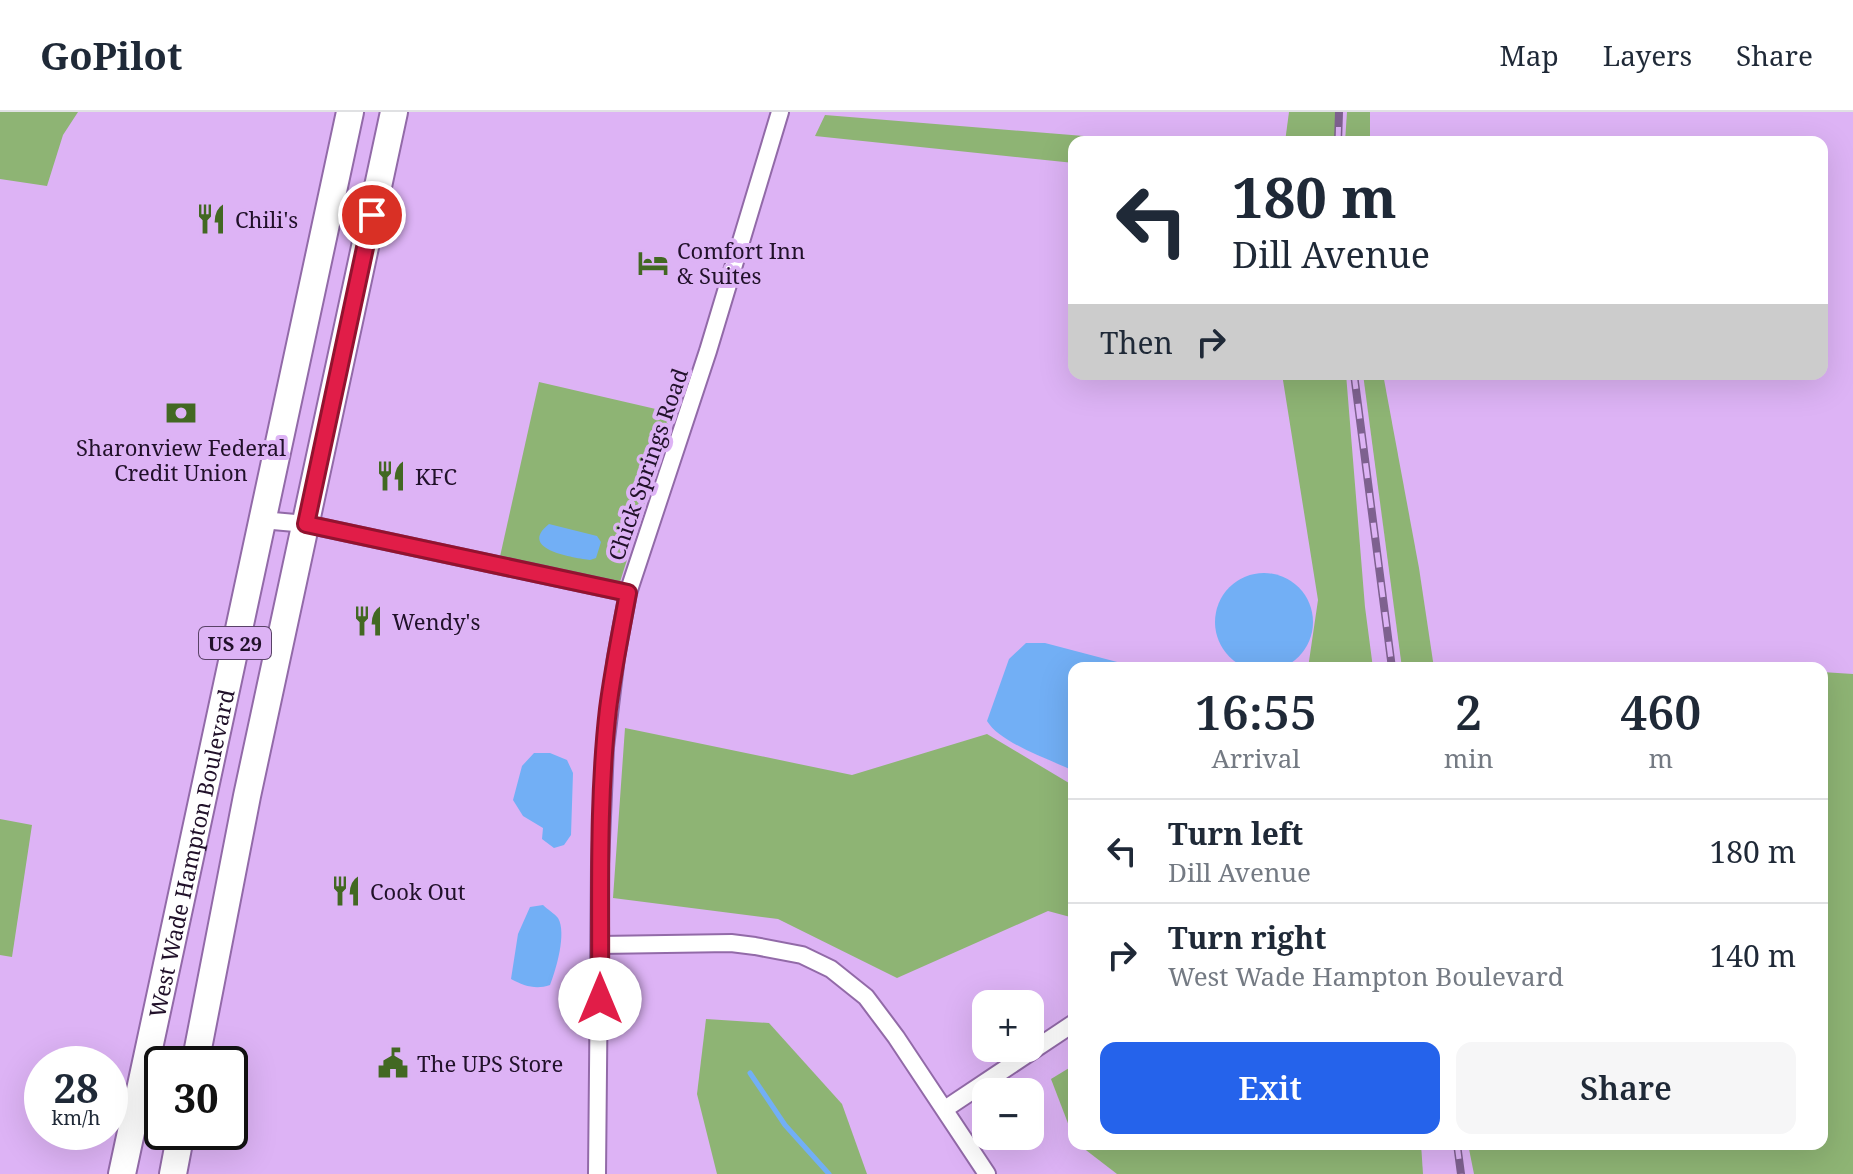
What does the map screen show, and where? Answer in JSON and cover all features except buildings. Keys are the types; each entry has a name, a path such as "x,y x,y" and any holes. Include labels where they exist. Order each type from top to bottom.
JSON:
{"main road":[{"name":"West Wade Hampton Boulevard","path":"122,1174 350,112"},
{"name":"West Wade Hampton Boulevard","path":"198,1046 244,811 394,112"},
{"path":"173,1174 178,1150"}],"street":[{"name":"Chick Springs Road","path":"597,1174 600,864 608,707 628,593 708,351 780,112"},
{"path":"262,520 306,524 628,593"},
{"path":"600,945 731,943 781,950 817,961 844,977 866,997 987,1174"},
{"path":"945,1109 1068,1027"}],"green space":[{"path":"0,112 78,112 63,135 47,186 0,179"},
{"path":"1289,112 1336,112 1335,136 1286,136"},
{"path":"1347,112 1370,112 1370,136 1345,136"},
{"path":"825,115 1084,136 1068,136 1068,162 815,136"},
{"path":"1283,380 1346,380 1372,662 1309,662 1318,600"},
{"path":"1364,380 1384,380 1433,662 1401,662"},
{"path":"539,382 673,413 615,598 497,570"},
{"path":"1828,672 1853,674 1853,1174 1474,1174 1469,1150 1828,1150"},
{"path":"625,728 852,775 987,734 1068,782 1068,916 1048,911 897,978 778,919 613,898"},
{"path":"0,819 32,825 12,957 0,955"},
{"path":"706,1019 769,1023 842,1104 867,1174 717,1174 697,1094"},
{"path":"1068,1069 1068,1123 1051,1079"},
{"path":"1086,1150 1421,1150 1423,1174 1117,1174"}],"water":[{"path":"549,524 597,536 601,542 596,558 573,557 544,546 540,540 541,533"},
{"path":"1255,574 1273,574 1291,582 1304,595 1312,613 1309,641 1291,662 1237,662 1224,649 1216,631 1216,613 1224,595 1237,582"},
{"path":"1026,643 1045,643 1117,662 1068,662 1068,768 1014,744 987,721 1009,659"},
{"path":"534,753 550,753 567,760 573,773 571,835 564,845 554,848 542,839 543,828 523,816 513,800 522,766"},
{"path":"543,905 558,918 561,942 550,985 535,987 511,979 518,934 530,907"}],"waterway":[{"path":"750,1073 785,1125 829,1174"}],"railway":[{"path":"1338,136 1339,112"},
{"path":"1355,380 1391,662"},
{"path":"1458,1150 1461,1174"}],"place":[{"name":"Chili's","path":"211,219"},
{"name":"Comfort Inn & Suites","path":"653,263"},
{"name":"Sharonview Federal Credit Union","path":"181,413"},
{"name":"KFC","path":"391,476"},
{"name":"Wendy's","path":"368,621"},
{"name":"Cook Out","path":"346,891"},
{"name":"The UPS Store","path":"393,1063"}],"route":[{"path":"372,215 306,524 628,593 608,707 605,747 600,864 600,999"}]}
